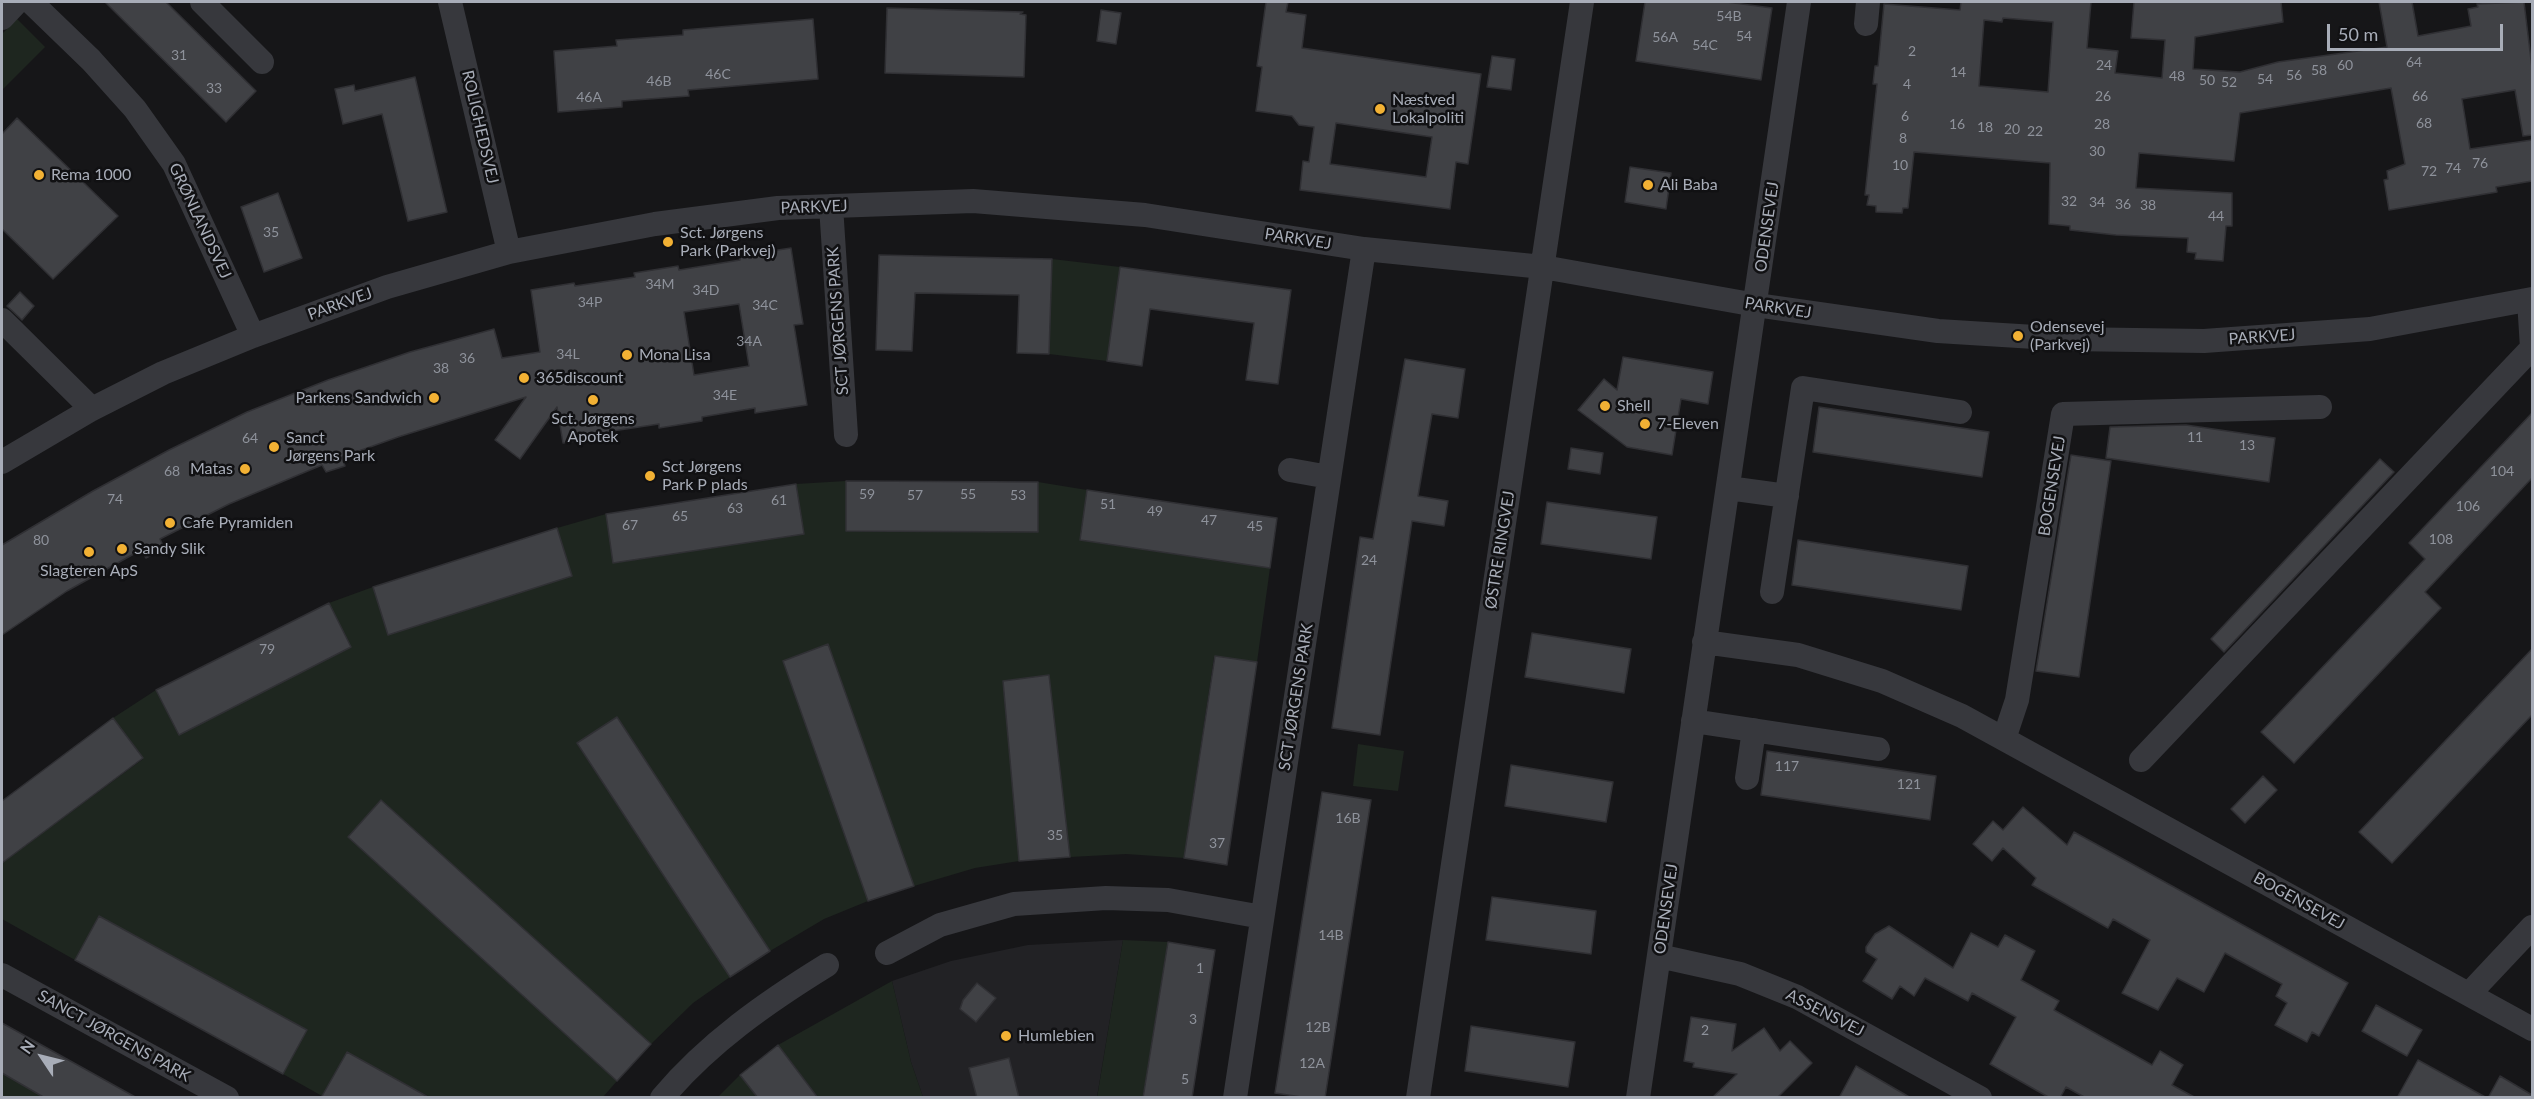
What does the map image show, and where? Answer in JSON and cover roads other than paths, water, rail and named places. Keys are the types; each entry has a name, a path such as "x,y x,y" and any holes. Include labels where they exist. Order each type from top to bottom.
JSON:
{"street":[{"path":"202,2 262,62"},
{"name":"ROLIGHEDSVEJ","path":"450,2 509,252"},
{"name":"ØSTRE RINGVEJ","path":"1418,1098 1582,2"},
{"name":"ODENSEVEJ","path":"1638,1098 1799,2"},
{"name":"GRØNLANDSVEJ","path":"2,18 32,3 91,60 135,109 174,164 253,336"},
{"name":"PARKVEJ","path":"2,462 92,409 163,373 253,336 387,287 509,252 655,224 778,208 973,201 1145,215 1364,249 1543,267 1756,305 1938,331 2067,339 2204,341 2370,329 2531,299 2532,348 2141,760"},
{"name":"SCT JØRGENS PARK","path":"831,206 846,435"},
{"name":"SCT JØRGENS PARK","path":"1235,1098 1364,249"},
{"path":"2,320 92,409"},
{"path":"1773,592 1803,388 1960,412"},
{"name":"BOGENSEVEJ","path":"2004,739 2017,700 2063,414 2320,407"},
{"path":"1290,470 1329,477"},
{"path":"1728,488 1787,496"},
{"name":"BOGENSEVEJ","path":"1704,642 1798,655 1882,681 1962,716 2532,1029"},
{"path":"1693,721 1878,749"},
{"path":"1747,778 1754,730"},
{"path":"887,953 940,925 1014,904 1106,898 1168,900 1262,917"},
{"path":"2469,994 2532,927"},
{"name":"ASSENSVEJ","path":"1659,956 1740,974 1797,997 1980,1098"},
{"path":"662,1098 688,1066 760,1008 827,965"},
{"name":"SANCT JØRGENS PARK","path":"2,975 227,1098"}],"place":[{"name":"Næstved Lokalpoliti","path":"1380,109"},
{"name":"Rema 1000","path":"39,175"},
{"name":"Ali Baba","path":"1648,185"},
{"name":"Sct. Jørgens Park (Parkvej)","path":"668,242"},
{"name":"Odensevej (Parkvej)","path":"2018,336"},
{"name":"Mona Lisa","path":"627,355"},
{"name":"365discount","path":"524,378"},
{"name":"Parkens Sandwich","path":"434,398"},
{"name":"Sct. Jørgens Apotek","path":"593,400"},
{"name":"Shell","path":"1605,406"},
{"name":"7-Eleven","path":"1645,424"},
{"name":"Sanct Jørgens Park","path":"274,447"},
{"name":"Matas","path":"245,469"},
{"name":"Sct Jørgens Park P plads","path":"650,476"},
{"name":"Cafe Pyramiden","path":"170,523"},
{"name":"Sandy Slik","path":"122,549"},
{"name":"Slagteren ApS","path":"89,552"},
{"name":"Humlebien","path":"1006,1036"}]}
